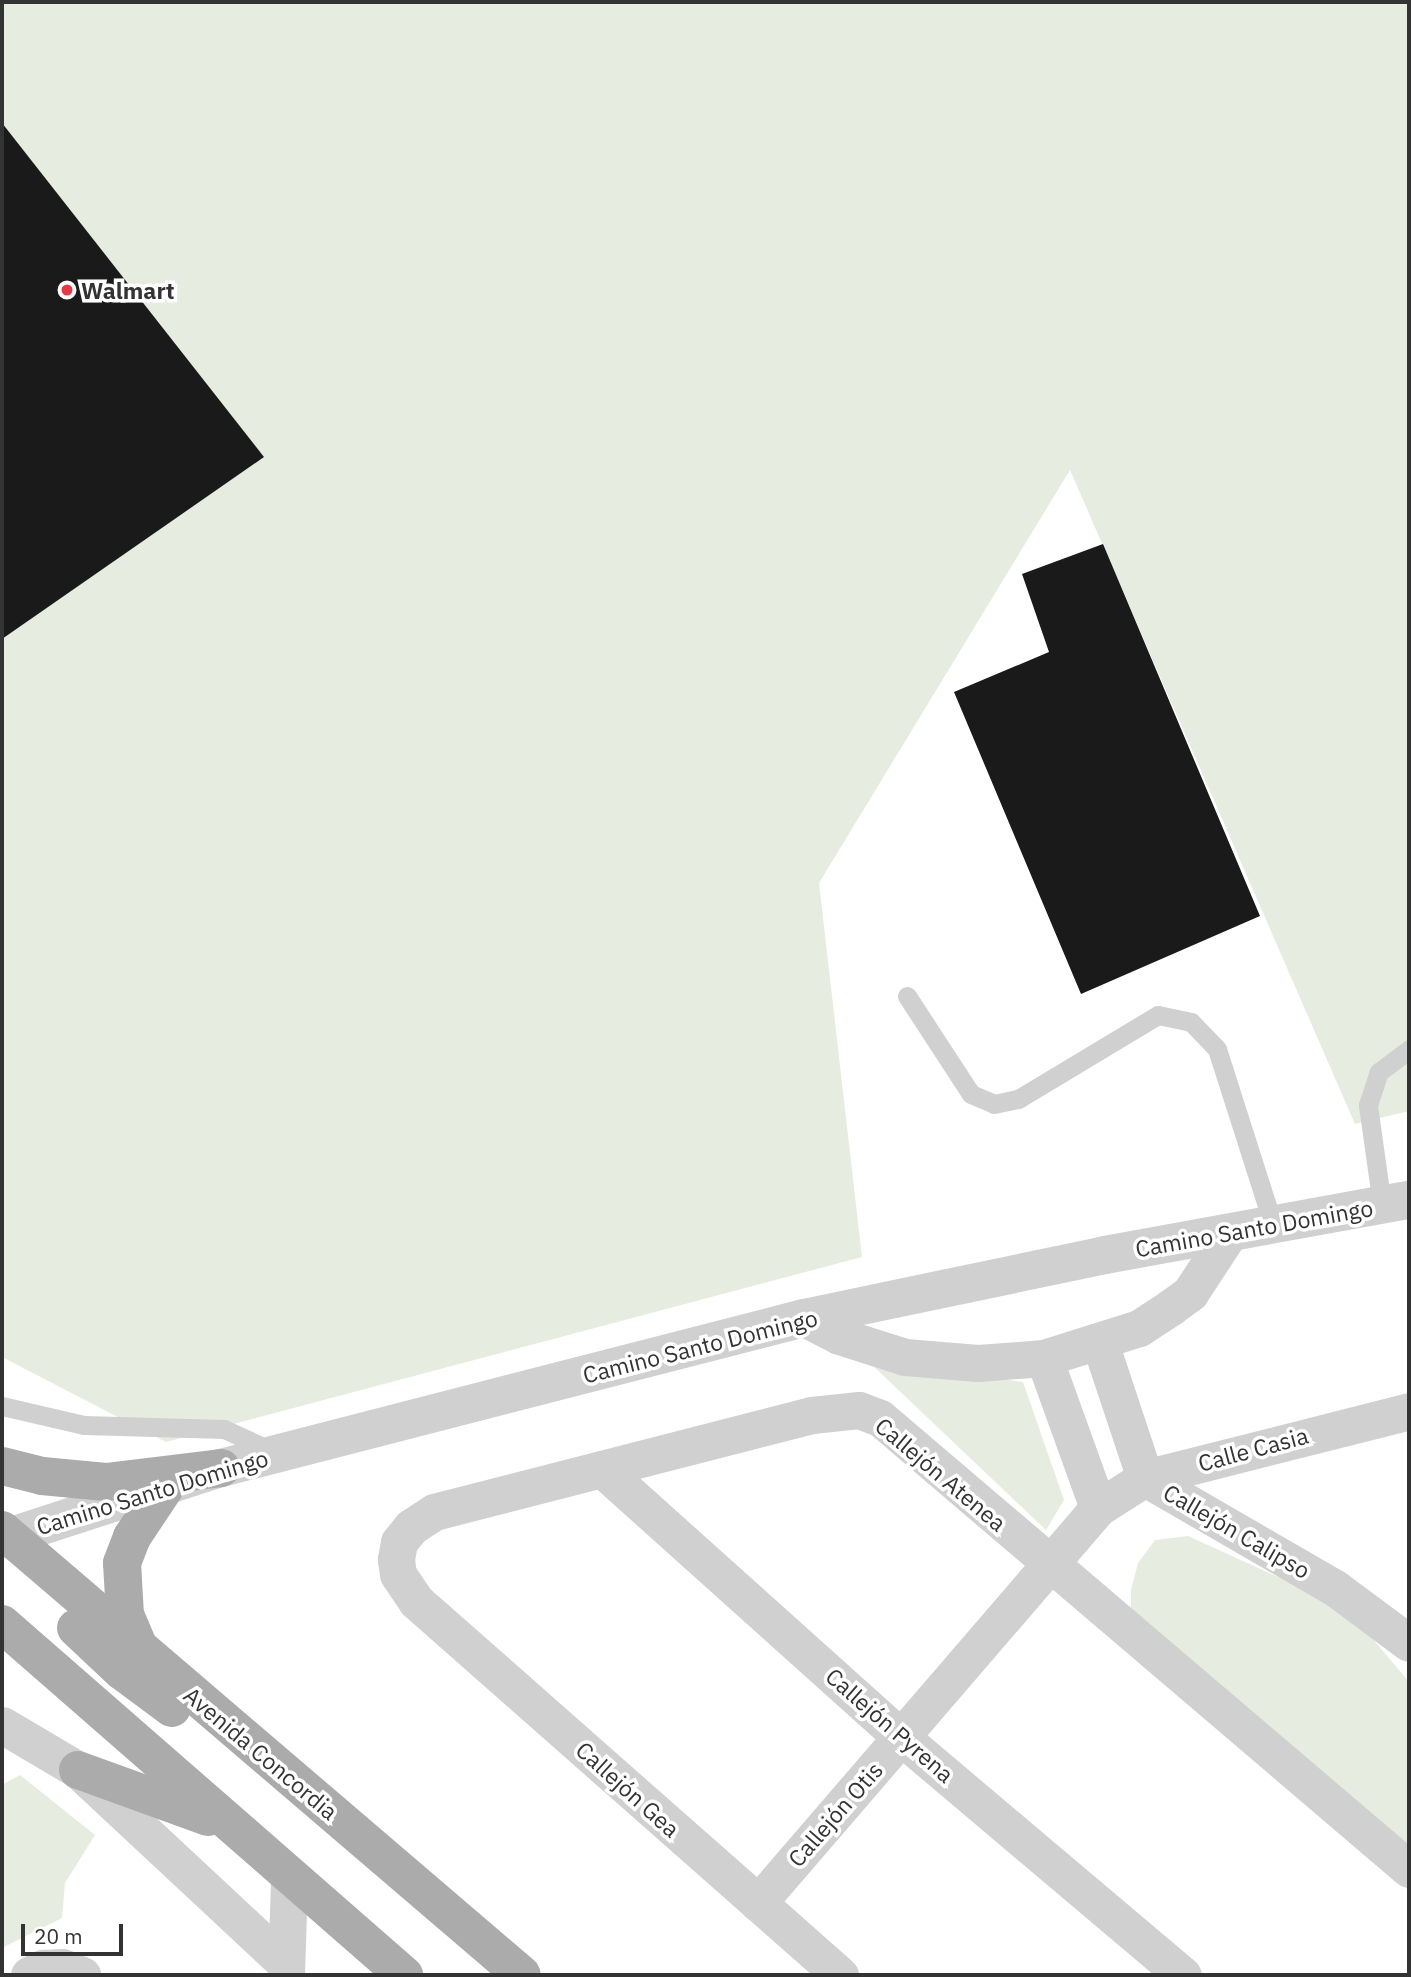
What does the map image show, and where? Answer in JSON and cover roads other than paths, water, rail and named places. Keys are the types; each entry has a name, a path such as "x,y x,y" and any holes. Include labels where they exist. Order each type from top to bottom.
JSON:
{"main road":[{"path":"2,1466 42,1476 106,1482 221,1468"},
{"path":"141,1652 125,1615 122,1563 132,1537 166,1486"},
{"path":"3,1541 122,1671 167,1706 228,1725"},
{"name":"Avenida Concordia","path":"3,1541 141,1652 522,1975"},
{"path":"2,1624 230,1826 404,1975"},
{"path":"2,1661 82,1694"},
{"path":"78,1770 230,1826"}],"street":[{"name":"Camino Santo Domingo","path":"3,1541 221,1468 804,1318 1230,1231 1396,1203"},
{"path":"804,1318 850,1340 905,1357 978,1363 1044,1358 1100,1343 1139,1328 1190,1293 1230,1231"},
{"name":"Callejón Calipso","path":"1100,1343 1145,1478 1335,1588 1409,1643"},
{"path":"1044,1358 1098,1508"},
{"name":"Callejón Atenea","path":"416,1601 398,1574 396,1559 399,1542 411,1527 434,1512 812,1415 859,1410 880,1418 1048,1566 1409,1869"},
{"name":"Calle Casia","path":"1048,1566 1098,1508 1145,1478 1409,1411"},
{"name":"Callejón Pyrena","path":"602,1469 901,1737 1183,1975"},
{"name":"Callejón Otis","path":"758,1903 1048,1566"},
{"name":"Callejón Gea","path":"416,1601 840,1975"},
{"path":"2,1725 78,1770 285,1969"},
{"path":"285,1969 289,1877"},
{"path":"29,1975 43,1968 62,1967 82,1975"}],"lane":[{"path":"907,996 971,1094 994,1104 1018,1099 1158,1015 1191,1022 1217,1049 1273,1224"},
{"path":"1396,1203 1368,1105 1379,1072 1409,1049"},
{"path":"2,1406 84,1425 223,1429 277,1454"}],"place":[{"name":"Walmart","path":"67,290"}]}
